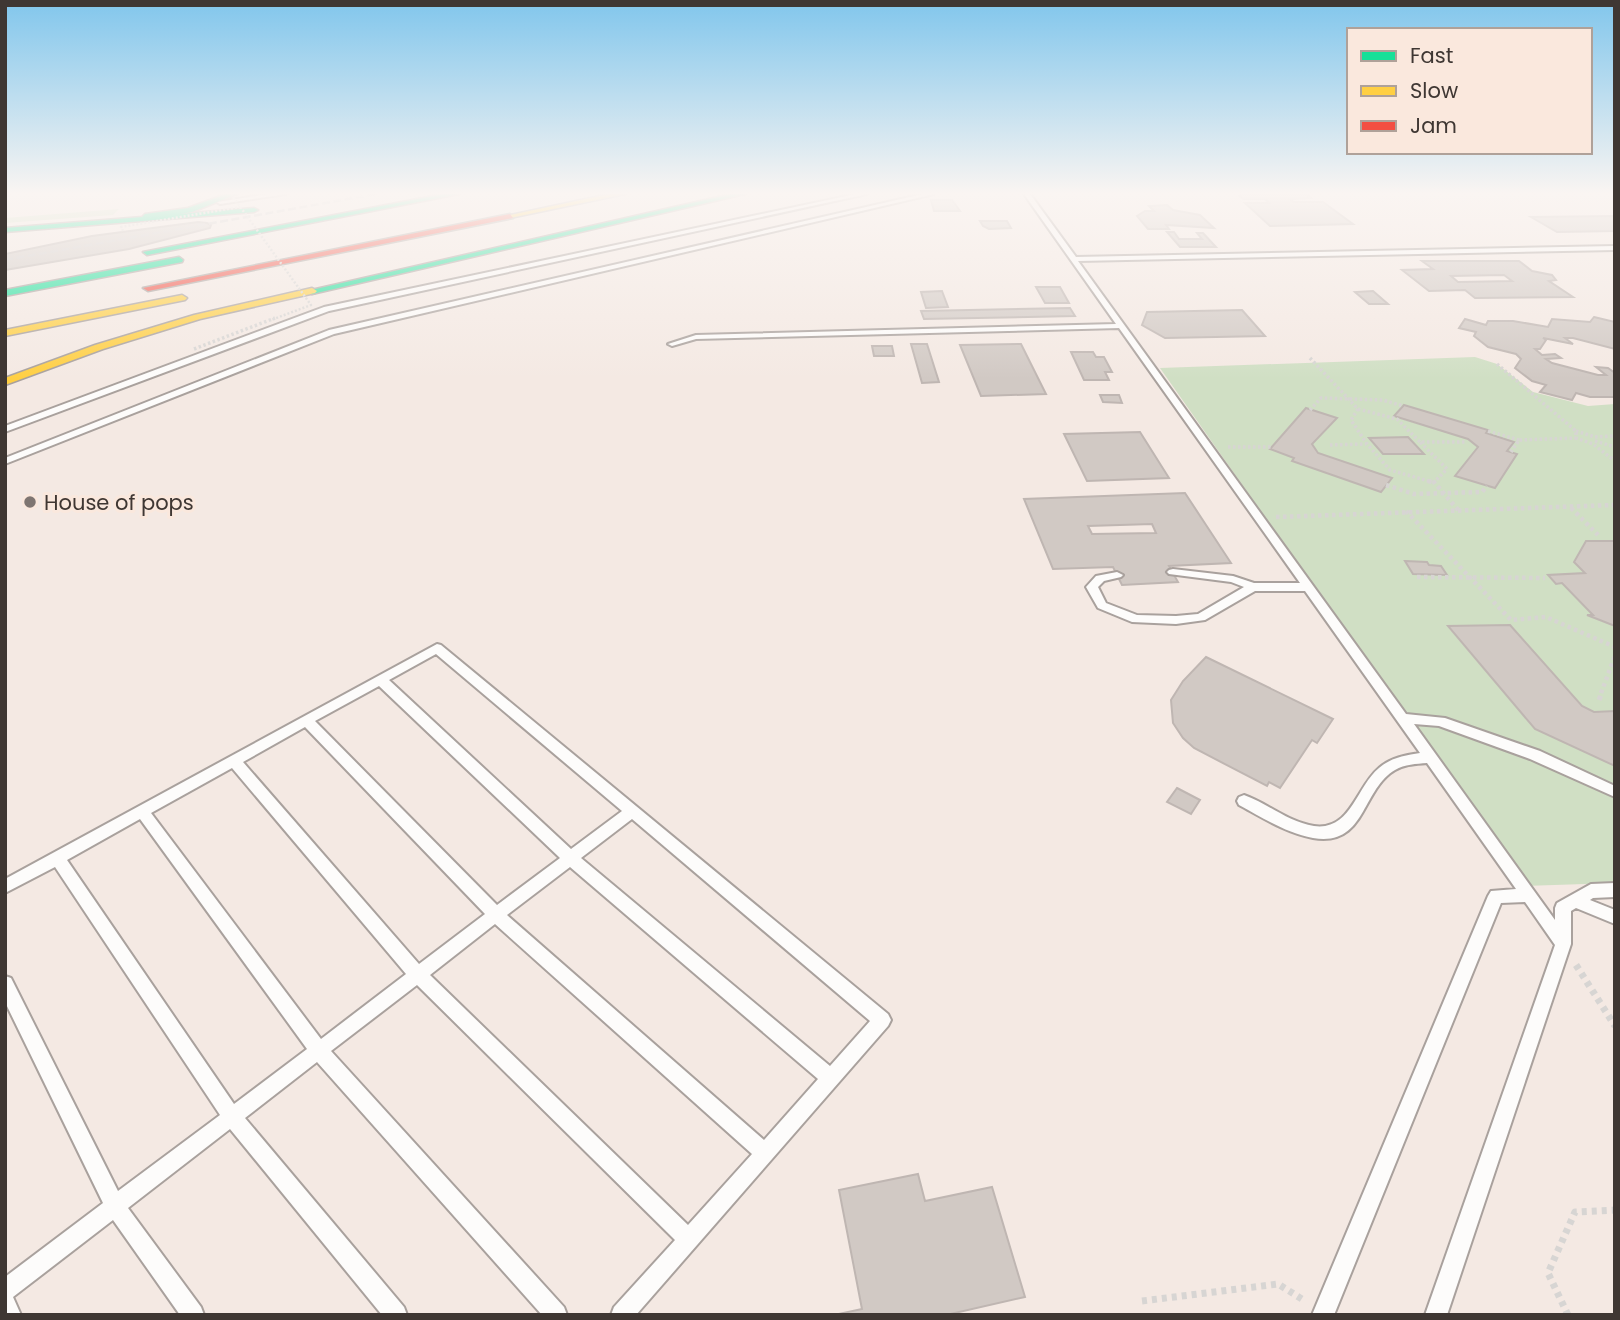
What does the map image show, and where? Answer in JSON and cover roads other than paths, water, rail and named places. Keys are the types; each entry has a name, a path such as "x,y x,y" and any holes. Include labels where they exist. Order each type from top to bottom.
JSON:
{"main road":[{"path":"5,279 139,256"},
{"path":"5,293 201,256"},
{"path":"138,290 311,256"},
{"path":"371,261 401,256"},
{"path":"5,366 125,327 436,256"},
{"path":"5,382 99,347 186,320 452,256"},
{"path":"5,333 195,296"}],"lane":[{"path":"5,429 327,309 576,256"},
{"path":"5,461 332,332 664,256"},
{"path":"1073,258 1201,256"},
{"path":"1073,258 1563,944"},
{"path":"671,344 696,337 1121,326"},
{"path":"1173,572 1233,579 1253,587 1309,587"},
{"path":"1118,575 1100,579 1092,587 1102,605 1136,619 1200,617 1253,587"},
{"path":"5,887 437,648 882,1020 622,1315"},
{"path":"380,679 570,859 831,1078"},
{"path":"1403,718 1440,721 1535,755 1615,792"},
{"path":"306,720 496,915 765,1153"},
{"path":"1244,801 1278,820 1303,829 1338,829 1353,820 1373,783 1386,769 1406,760 1431,758"},
{"path":"233,760 418,975 688,1240"},
{"path":"142,811 319,1051 556,1315"},
{"path":"5,1290 632,811"},
{"path":"57,858 232,1117 396,1315"},
{"path":"1436,1315 1563,944 1563,908 1591,891 1615,890"},
{"path":"1324,1314 1496,896 1529,895"},
{"path":"1575,901 1615,917"},
{"path":"5,984 115,1206 193,1315"},
{"path":"5,1304 10,1315"}],"railway":[{"path":"5,260 30,256"}],"place":[{"name":"House of pops","path":"30,502"}]}
